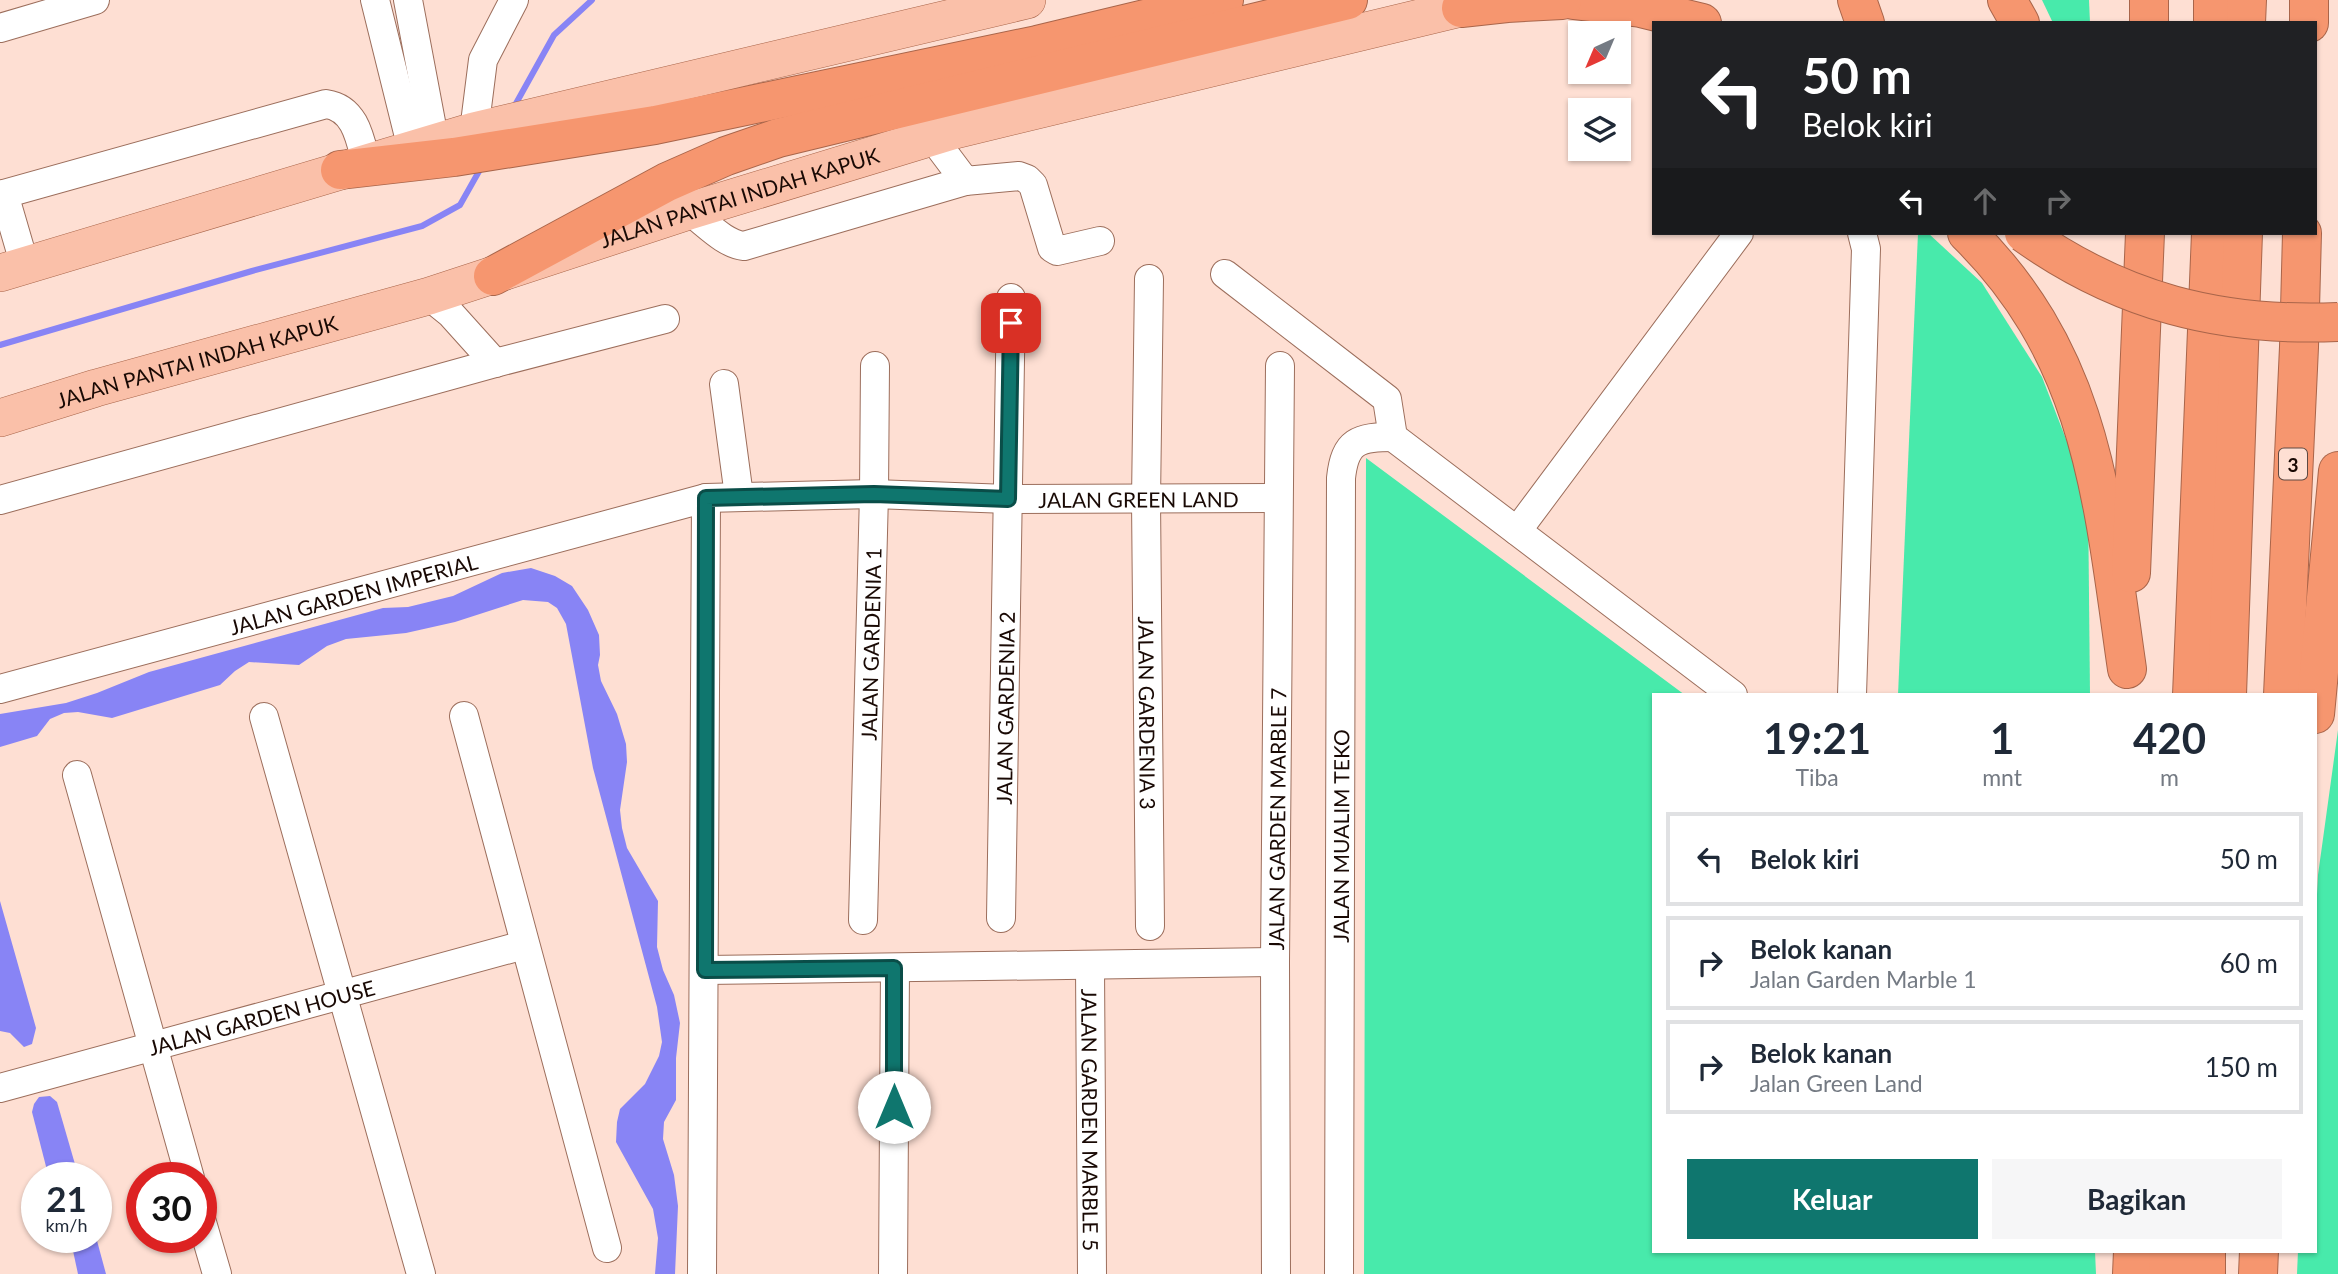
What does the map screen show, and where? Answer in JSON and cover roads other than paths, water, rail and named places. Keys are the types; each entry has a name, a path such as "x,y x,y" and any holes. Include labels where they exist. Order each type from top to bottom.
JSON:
{"highway":[{"path":"355,156 669,122 1037,45 1224,0"},
{"path":"493,276 667,182 726,156 778,138 1349,0"},
{"path":"1473,4 1562,0"},
{"path":"1573,0 1641,8 1694,21"},
{"path":"1857,0 1864,21"},
{"path":"2007,0 2019,21"},
{"path":"2149,0 2149,21"},
{"path":"2213,0 2213,21"},
{"path":"2246,21 2247,0"},
{"path":"2309,0 2309,21"},
{"path":"1969,235 2029,306 2057,356 2070,387 2095,465 2103,502 2128,682"},
{"path":"2027,235 2086,272 2153,300 2212,315 2249,320 2288,323 2338,322"},
{"path":"2119,235 2140,337"},
{"path":"2128,682 2145,235"},
{"path":"2192,693 2211,235"},
{"path":"2227,693 2244,235"},
{"name":"3","path":"2302,235 2298,361 2305,693"},
{"path":"2306,693 2338,471"},
{"path":"2310,693 2338,641"},
{"path":"2132,1274 2133,1253"},
{"path":"2168,1274 2169,1253"},
{"path":"2206,1274 2207,1253"},
{"path":"2258,1274 2259,1253"}],"main road":[{"path":"461,143 545,116 1027,0"},
{"name":"JALAN PANTAI INDAH KAPUK","path":"0,418 96,388 429,296 689,211 932,137 1473,4"},
{"path":"12,269 355,156"}],"street":[{"path":"0,28 94,0"},
{"path":"375,0 461,143"},
{"path":"408,0 461,143"},
{"path":"461,143 483,60 514,0"},
{"path":"12,269 2,194 326,104 337,106 348,114 355,156"},
{"path":"932,137 965,181"},
{"path":"689,211 729,240 744,246 965,181 1018,176 1027,178 1032,185 1052,248 1057,251 1100,241"},
{"path":"1517,531 1738,235"},
{"path":"1852,693 1866,249 1862,235"},
{"path":"1225,274 1387,399 1393,437 1730,693"},
{"name":"JALAN GARDENIA 3","path":"1149,279 1146,500 1150,926"},
{"path":"429,296 450,313 495,363"},
{"name":"JALAN GARDENIA 2","path":"1002,918 1011,298"},
{"path":"0,500 664,318"},
{"name":"JALAN GARDENIA 1","path":"863,919 875,366"},
{"name":"JALAN GARDEN MARBLE 7","path":"1276,1274 1275,962 1280,366"},
{"path":"724,384 739,496"},
{"name":"JALAN MUALIM TEKO","path":"1339,1274 1341,478 1343,459 1352,445 1366,437 1393,437"},
{"name":"JALAN GREEN LAND","path":"706,498 874,494 1008,499 1278,498"},
{"path":"702,1274 706,498"},
{"name":"JALAN GARDEN IMPERIAL","path":"0,689 706,498"},
{"path":"464,716 607,1248"},
{"path":"264,717 421,1274"},
{"path":"77,775 186,1162"},
{"name":"JALAN GARDEN HOUSE","path":"0,1088 524,945"},
{"path":"705,970 1275,962"},
{"name":"JALAN GARDEN MARBLE 5","path":"1090,966 1092,1274"},
{"path":"893,1274 894,968"},
{"path":"210,1253 216,1274"}],"waterway":[{"path":"514,107 554,35 592,0"},
{"path":"0,345 252,271 422,226 460,205 482,166"}]}
